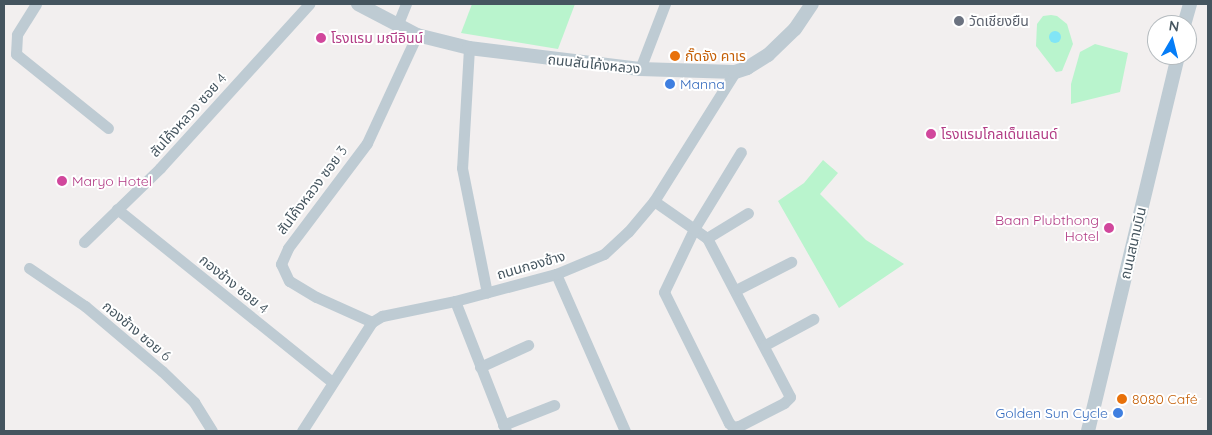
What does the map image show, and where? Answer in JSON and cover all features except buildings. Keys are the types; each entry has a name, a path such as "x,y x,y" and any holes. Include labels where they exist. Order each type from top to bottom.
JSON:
{"street":[{"path":"36,4 17,34 16,54 108,128"},
{"name":"สันโค้งหลวง ซอย 4","path":"84,242 160,168 309,4"},
{"name":"ถนนสันโค้งหลวง","path":"358,4 417,35 469,48 640,69 734,72 747,68 768,55 795,29 812,4"},
{"path":"397,26 406,4"},
{"path":"640,69 665,4"},
{"name":"สันโค้งหลวง ซอย 3","path":"372,322 316,297 289,281 281,264 288,248 367,143 417,35"},
{"path":"469,48 462,168 487,293"},
{"name":"ถนนสนามบิน","path":"1088,431 1176,65"},
{"name":"ถนนกองช้าง","path":"372,322 382,316 454,301 556,274 604,254 628,232 654,200 734,72"},
{"path":"654,200 694,229 707,238 765,345 790,397 784,403 733,427 729,423 664,292 694,229 741,152"},
{"name":"กองช้าง ซอย 4","path":"117,209 332,382"},
{"path":"707,238 748,213"},
{"path":"736,290 791,262"},
{"name":"กองช้าง ซอย 6","path":"29,268 85,306 162,371 194,402 212,431"},
{"path":"556,274 625,431"},
{"path":"454,301 504,428 554,405"},
{"path":"765,345 813,319"},
{"path":"302,431 372,322"},
{"path":"480,367 528,345"}],"green space":[{"path":"472,4 575,4 558,49 461,33"},
{"path":"1043,16 1057,16 1067,24 1073,44 1062,71 1056,72 1036,46 1037,24"},
{"path":"1095,44 1128,53 1120,92 1071,104 1071,84 1080,52"},
{"path":"823,160 838,173 820,194 866,240 904,264 839,308 778,201 804,183"}],"water":[{"path":"1053,31 1057,31 1061,37 1057,43 1053,43 1049,39 1049,35"}],"place":[{"name":"วัดเชียงยืน","path":"959,21"},
{"name":"โรงแรม มณีอินน์","path":"321,38"},
{"name":"กั๊ดจัง คาเร","path":"675,56"},
{"name":"Manna","path":"670,84"},
{"name":"โรงแรมโกลเด็นแลนด์","path":"931,134"},
{"name":"Maryo Hotel","path":"62,181"},
{"name":"Baan Plubthong Hotel","path":"1109,228"},
{"name":"8080 Café","path":"1122,399"},
{"name":"Golden Sun Cycle","path":"1118,413"}]}
